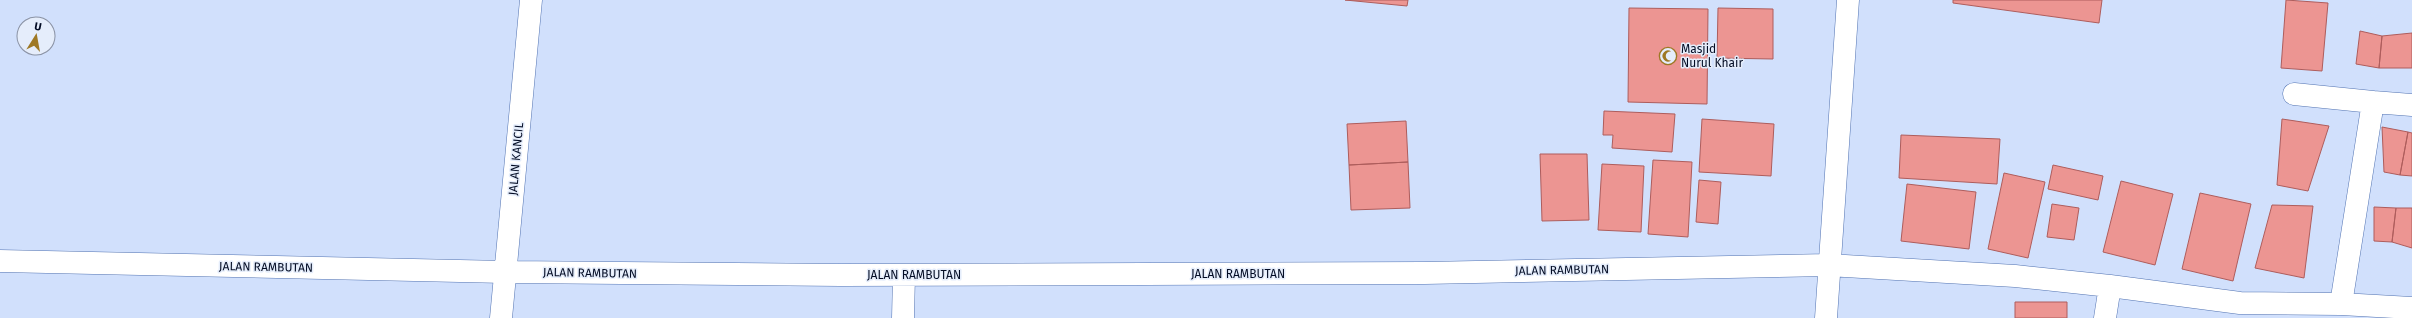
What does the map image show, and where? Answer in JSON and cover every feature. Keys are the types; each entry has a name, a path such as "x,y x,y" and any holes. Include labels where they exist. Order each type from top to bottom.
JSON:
{"street":[{"name":"JALAN KANCIL","path":"501,318 531,0"},
{"path":"1826,318 1828,265 1848,0"},
{"path":"2294,94 2412,105"},
{"path":"2341,304 2373,102"},
{"name":"JALAN RAMBUTAN","path":"0,261 505,272 904,275 1426,273 1828,265 2015,276 2110,286 2240,303 2341,304 2412,308"},
{"path":"904,275 904,318"},
{"path":"2105,318 2110,286"}],"building":[{"path":"1345,0 1408,0 1407,6"},
{"path":"1953,0 2102,0 2099,23 1953,3"},
{"path":"2286,0 2328,3 2322,71 2281,68"},
{"name":"Masjid Nurul Khair","path":"1629,8 1708,9 1707,104 1628,102"},
{"path":"1718,8 1773,9 1773,59 1717,58"},
{"path":"2360,31 2382,36 2379,68 2356,64"},
{"path":"2412,33 2412,68 2379,68 2382,36"},
{"path":"1604,111 1675,114 1672,152 1612,148 1613,135 1603,135"},
{"path":"1702,119 1774,124 1771,176 1699,172"},
{"path":"2282,119 2329,126 2308,191 2277,185"},
{"path":"1406,121 1408,162 1349,165 1347,124"},
{"path":"2382,127 2408,132 2400,175 2384,172"},
{"path":"2408,132 2412,133 2412,176 2400,175"},
{"path":"1901,135 2000,139 1997,184 1899,178"},
{"path":"1540,154 1587,154 1589,220 1542,221"},
{"path":"1653,160 1692,162 1688,237 1648,234"},
{"path":"1408,162 1410,208 1351,210 1349,165"},
{"path":"1602,164 1644,166 1641,232 1598,230"},
{"path":"2053,165 2103,176 2098,200 2048,189"},
{"path":"2004,173 2045,182 2028,258 1988,249"},
{"path":"1699,180 1721,182 1718,224 1696,222"},
{"path":"2121,181 2173,194 2155,265 2103,252"},
{"path":"1907,184 1976,192 1969,249 1901,241"},
{"path":"2200,193 2251,204 2233,281 2182,269"},
{"path":"2052,204 2079,208 2074,240 2047,237"},
{"path":"2272,205 2313,206 2304,278 2255,268"},
{"path":"2374,207 2396,208 2392,242 2374,241"},
{"path":"2396,208 2412,208 2412,248 2392,242"},
{"path":"2015,302 2067,302 2067,318 2015,318"}],"place":[{"name":"Masjid Nurul Khair","path":"1668,56"}]}
